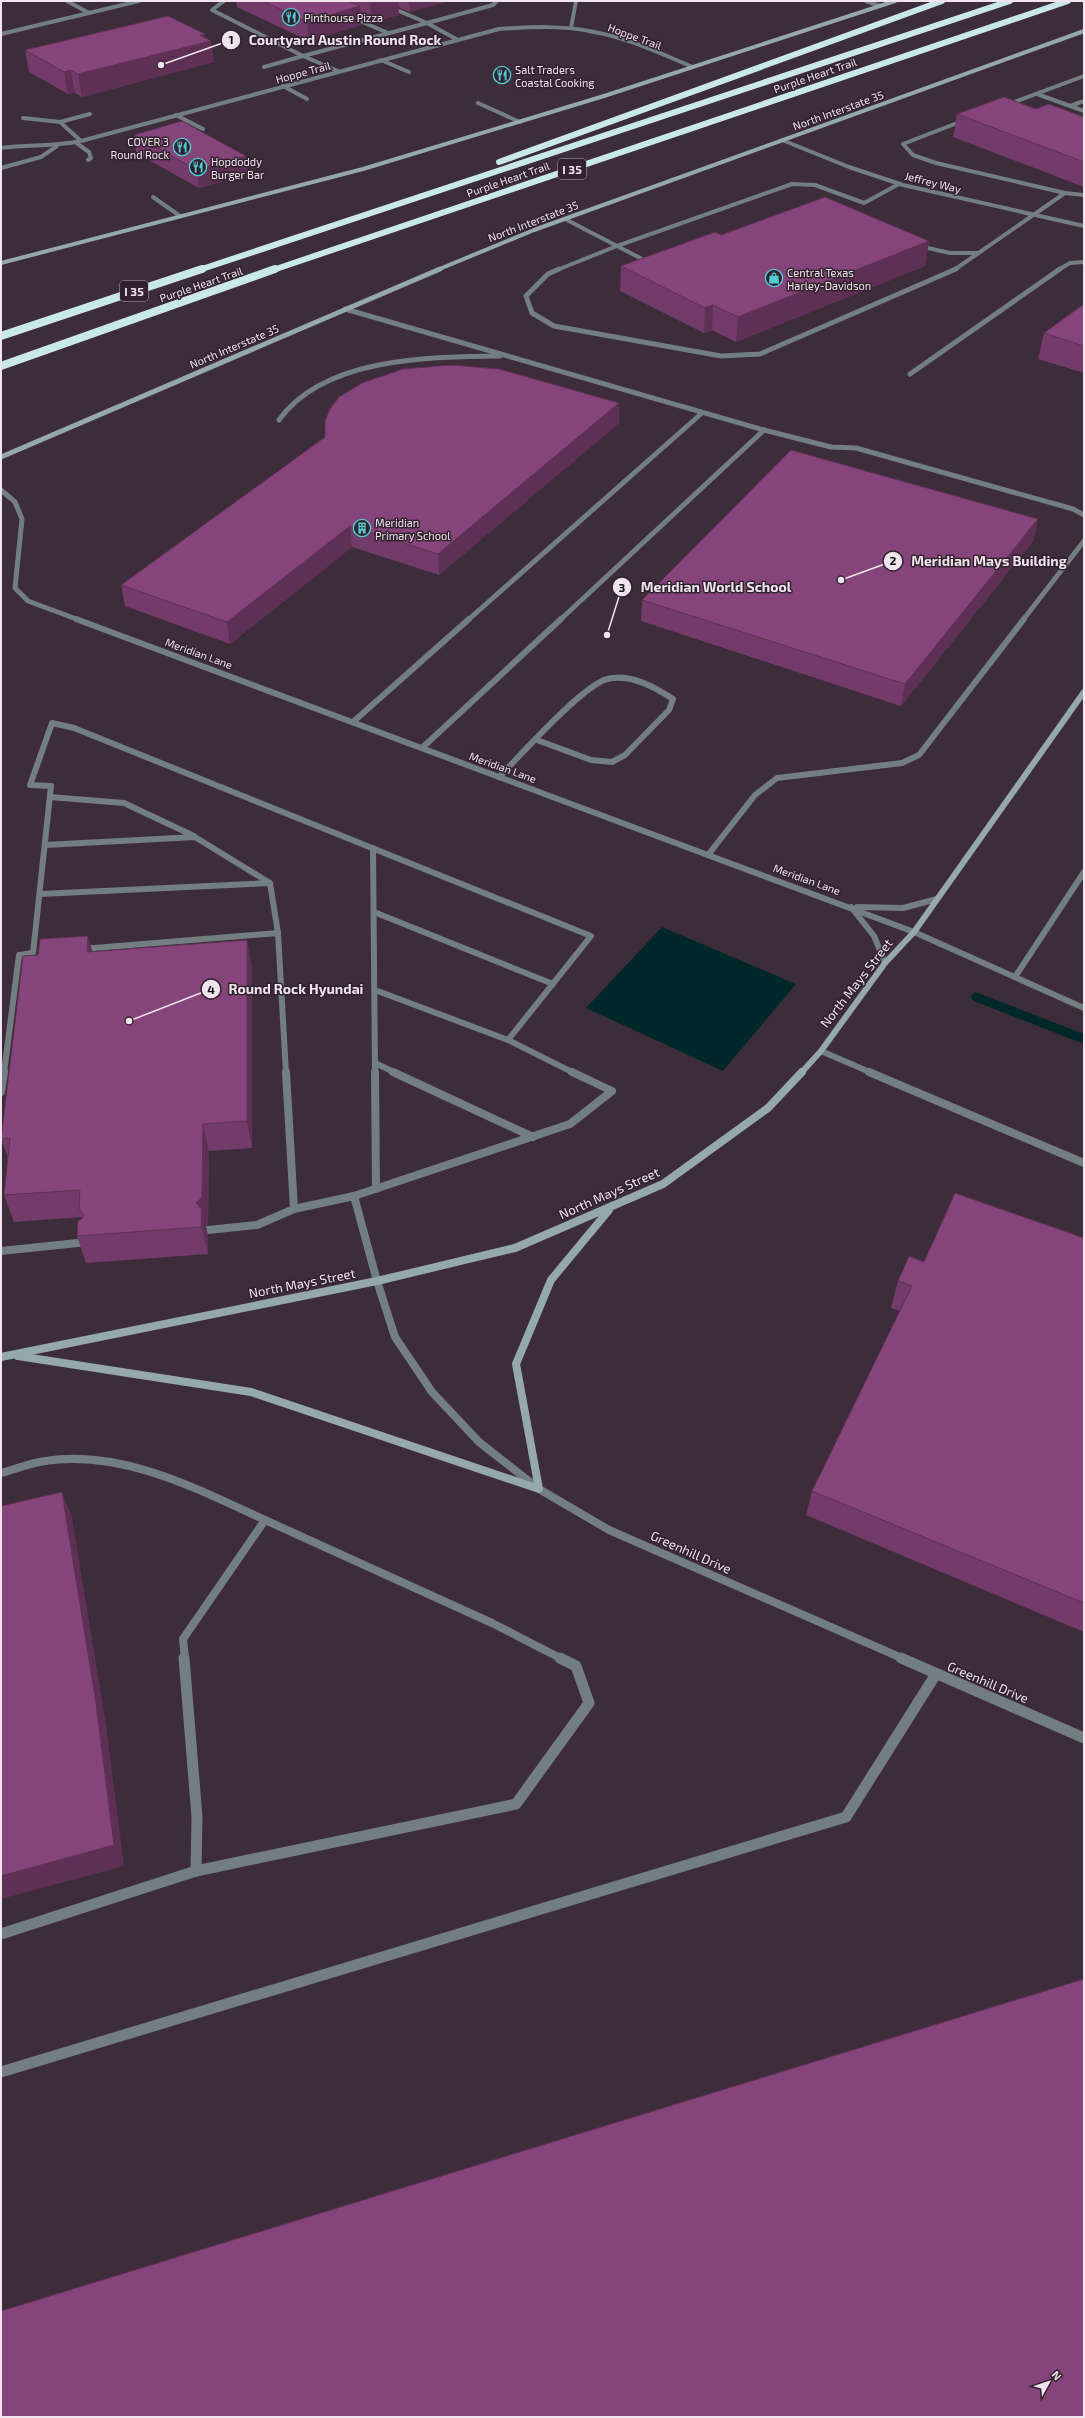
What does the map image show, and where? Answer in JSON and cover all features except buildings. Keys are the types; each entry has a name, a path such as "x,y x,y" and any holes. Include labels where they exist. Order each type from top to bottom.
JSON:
{"highway":[{"path":"493,164 700,91 942,1"},
{"name":"Purple Heart Trail","path":"1,336 1010,1"},
{"name":"Purple Heart Trail","path":"1,366 312,257 1068,1"},
{"path":"267,247 457,177"}],"main road":[{"path":"1,263 363,169 520,122 895,1"},
{"name":"North Interstate 35","path":"2,457 345,309 565,219 1084,31"},
{"name":"North Mays Street","path":"1,1357 377,1281 515,1248 611,1208 663,1184 768,1108 821,1051 885,963 914,932 1084,692"},
{"path":"12,1355 251,1392 539,1489 516,1364 551,1280 611,1208"}],"street":[{"path":"67,1 89,13"},
{"path":"1,34 139,1"},
{"path":"224,1 212,10 215,13 303,56 338,71"},
{"path":"376,1 427,23 456,39"},
{"path":"264,67 493,5 497,1"},
{"path":"571,28 576,1"},
{"path":"866,1 880,6"},
{"path":"345,14 388,33"},
{"name":"Hoppe Trail","path":"1,148 26,144 57,146 82,141 456,39 486,32 519,27 571,28 616,37 692,67"},
{"path":"381,60 409,72"},
{"path":"999,107 1084,76"},
{"path":"283,86 307,99"},
{"path":"1037,94 1084,111"},
{"path":"1070,106 1084,101"},
{"path":"478,103 520,122"},
{"path":"1006,105 1013,108"},
{"path":"23,118 60,122 90,114"},
{"path":"176,115 203,129"},
{"path":"972,118 903,144 913,155 936,163 1065,193 1084,195"},
{"path":"60,122 82,141"},
{"name":"Jeffrey Way","path":"782,140 849,168 900,184 1084,226"},
{"path":"75,142 89,152 91,158 88,160"},
{"name":"Hoppe Trail","path":"1,168 42,157 57,146"},
{"path":"864,203 807,183 792,184 617,246 548,274 526,296 532,313 554,326 721,356 760,354 959,268 978,253 1065,193"},
{"path":"858,206 900,184"},
{"path":"153,197 180,216"},
{"path":"839,200 846,197"},
{"path":"565,219 644,260 657,262"},
{"path":"912,244 950,253 978,253"},
{"path":"910,374 1057,271 1070,263 1084,262"},
{"path":"345,309 506,356 557,373 831,447 856,448 1073,509 1084,515"},
{"path":"279,420 296,399 331,380 360,371 404,362 445,357 506,356"},
{"path":"353,722 702,413"},
{"path":"422,748 764,430"},
{"name":"Meridian Lane","path":"1,490 11,496 21,509 22,519 15,588 28,601 850,907 914,932 1084,1008"},
{"path":"708,855 755,795 777,778 902,763 919,755 1084,541"},
{"path":"499,777 590,688 607,680 631,679 660,690 673,699 669,710 625,755 612,762 591,760 537,740"},
{"path":"1,1092 19,955 37,953 40,894 51,786 30,785 52,723 74,728 592,936 508,1040"},
{"path":"50,797 124,803 195,836 270,882 278,933 294,1209"},
{"path":"45,845 195,836"},
{"path":"373,848 376,1189"},
{"path":"1015,977 1084,872"},
{"path":"40,894 270,882"},
{"path":"850,907 903,908 937,899"},
{"path":"850,907 874,936 885,963"},
{"path":"374,912 553,984"},
{"path":"73,950 278,933"},
{"path":"208,1230 256,1225 294,1209 354,1196 533,1137 570,1124 612,1091 508,1040 375,990"},
{"path":"821,1051 1084,1163"},
{"path":"375,1063 533,1137"},
{"name":"Greenhill Drive","path":"354,1196 377,1281 395,1337 432,1392 479,1442 539,1489 608,1530 1084,1738"},
{"path":"1,1251 87,1242"},
{"path":"1,1473 50,1460 98,1461 149,1470 205,1492 221,1501 492,1623 576,1666 589,1703 516,1804 196,1871 1,1934"},
{"path":"196,1871 197,1817 183,1638 265,1520"},
{"path":"1,2072 846,1817 936,1674"}],"shaded area":[{"path":"662,927 796,984 723,1071 586,1008"}],"waterway":[{"path":"976,997 1084,1039"}],"place":[{"name":"Pinthouse Pizza","path":"291,17"},
{"name":"Courtyard Austin Round Rock","path":"161,65"},
{"name":"Salt Traders Coastal Cooking","path":"502,75"},
{"name":"COVER 3 Round Rock","path":"182,147"},
{"name":"Hopdoddy Burger Bar","path":"198,167"},
{"name":"Central Texas Harley-Davidson","path":"774,278"},
{"name":"Meridian Primary School","path":"362,528"},
{"name":"Meridian Mays Building","path":"841,580"},
{"name":"Meridian World School","path":"607,635"},
{"name":"Round Rock Hyundai","path":"129,1021"}]}
